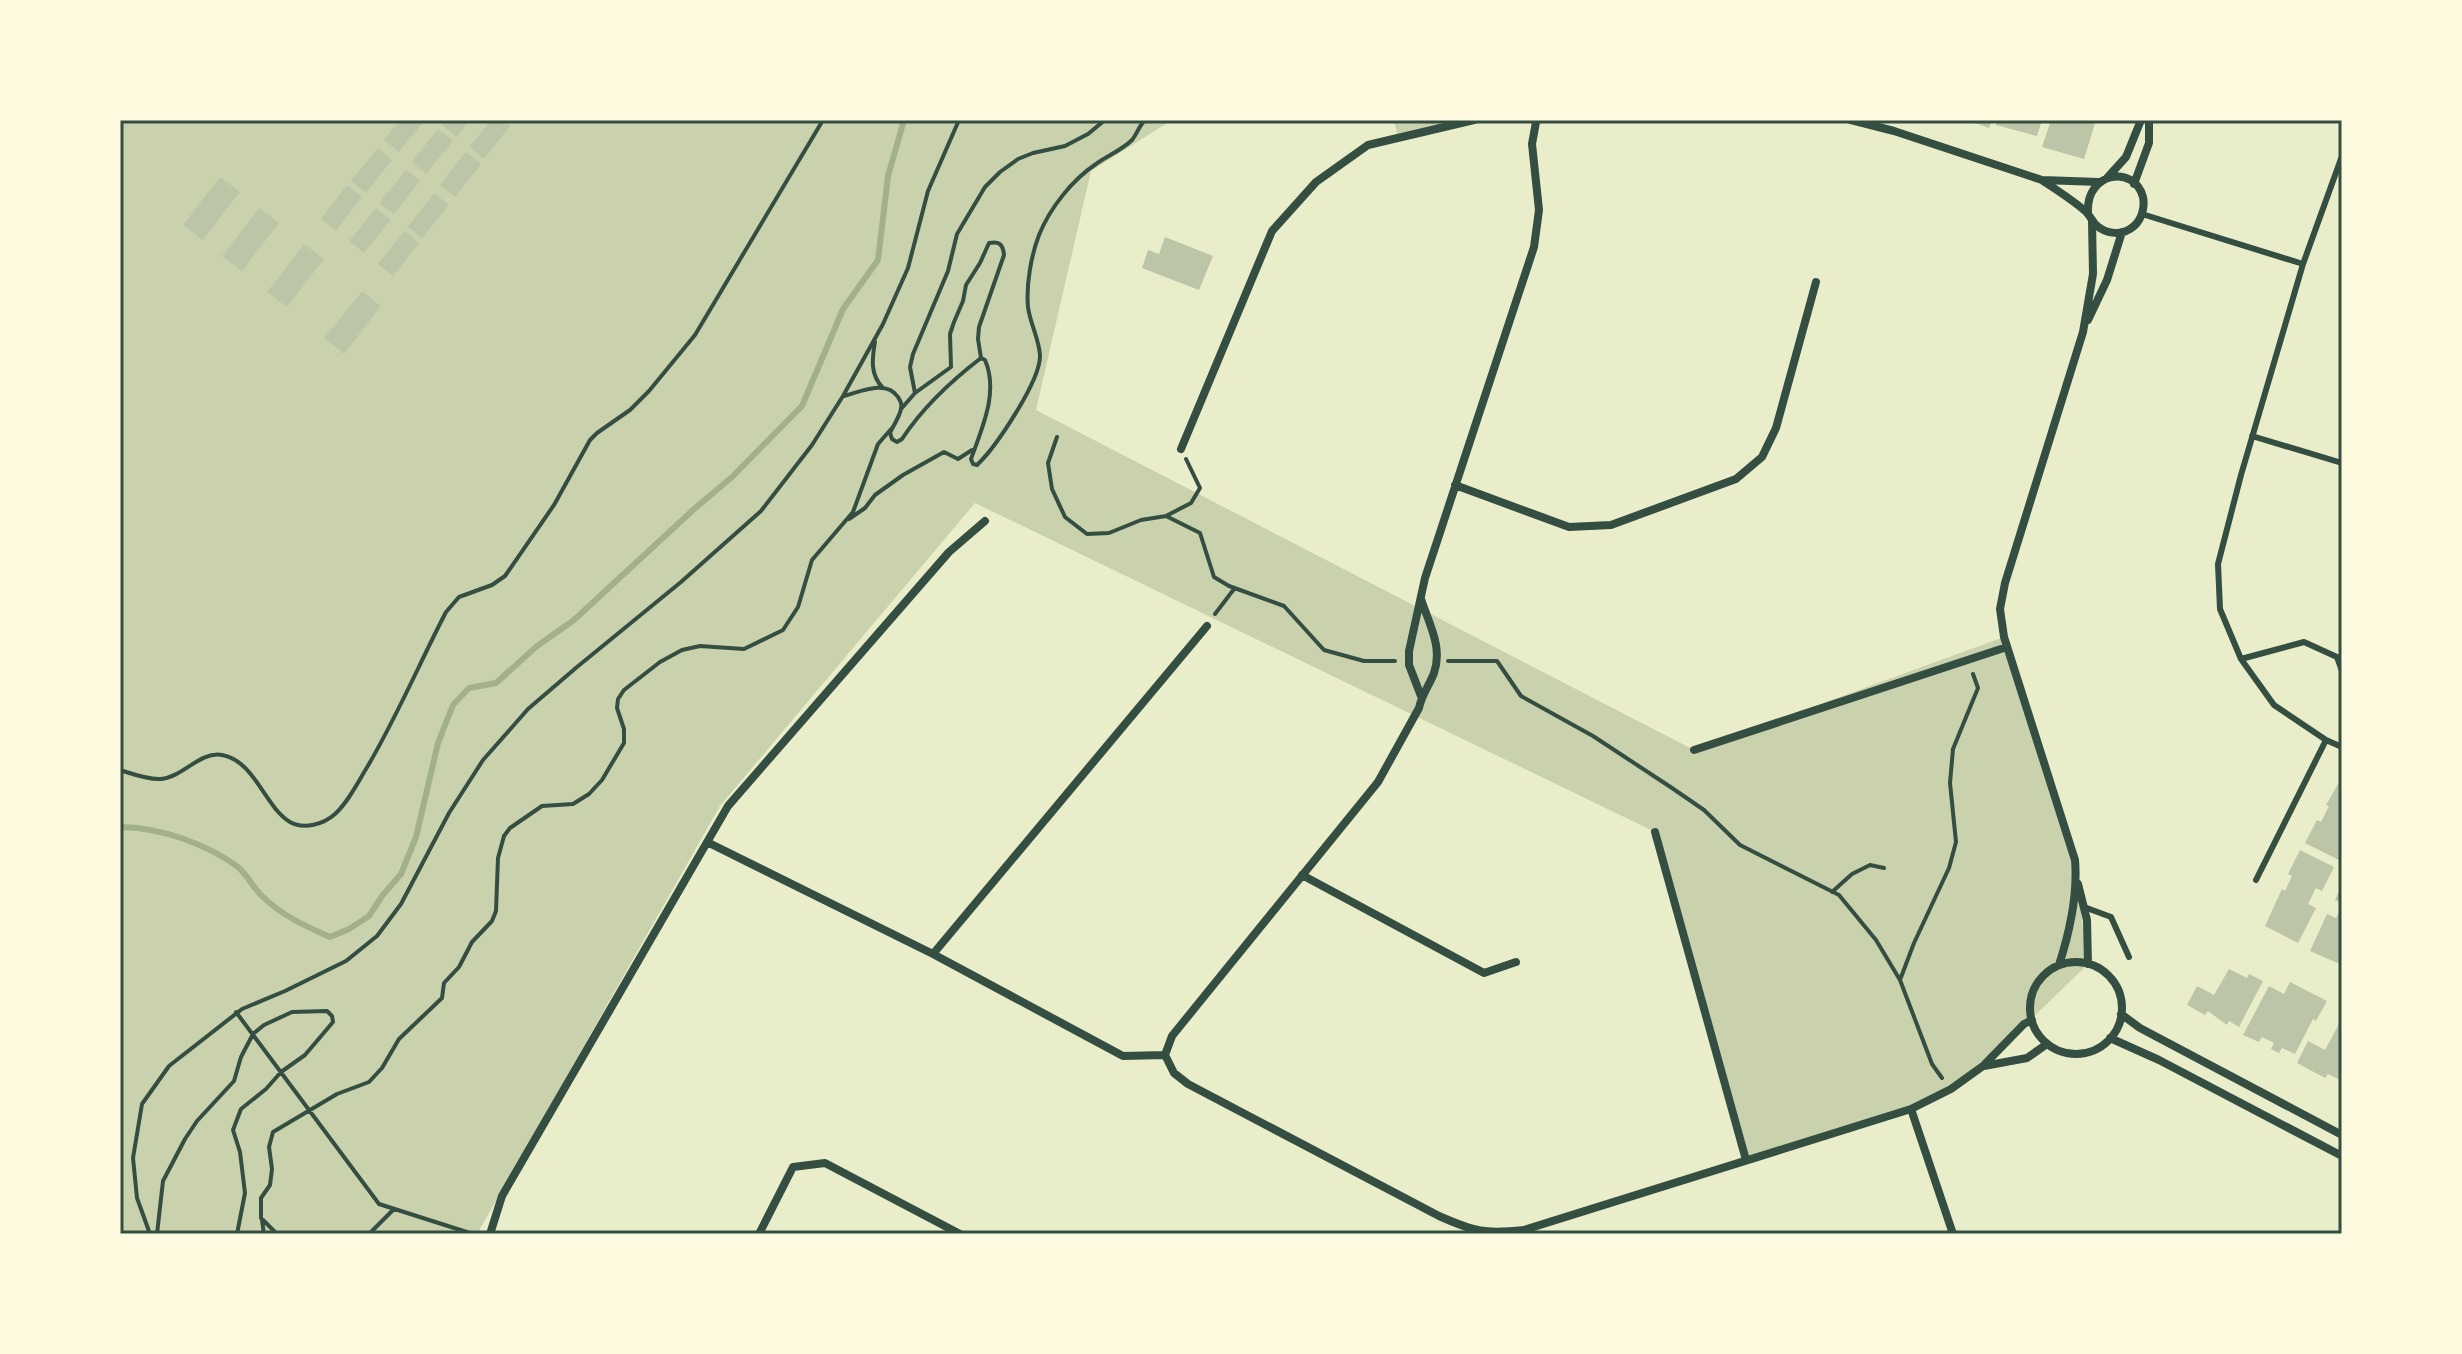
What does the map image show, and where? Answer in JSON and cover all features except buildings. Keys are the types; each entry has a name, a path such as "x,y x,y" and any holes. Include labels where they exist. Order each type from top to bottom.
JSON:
{"street":[{"path":"1181,449 1272,231 1316,182 1368,145 1474,120"},
{"path":"1421,696 1409,661 1409,651 1425,578 1534,247 1539,210 1532,144 1538,121 1524,120"},
{"path":"1851,120 2042,180 2120,177 2134,184 2143,198 2142,214 2135,225 2122,232 2106,232 2042,180"},
{"path":"2059,965 2072,921 2075,860 2007,647 2000,609 2005,583 2083,332 2093,274 2088,201 2091,191 2126,157 2141,120"},
{"path":"2134,184 2149,143 2149,120"},
{"path":"2083,332 2107,280 2122,232"},
{"path":"1455,485 1569,527 1611,525 1736,479 1762,457 1776,428 1816,282"},
{"path":"490,1234 502,1196 728,806 949,552 985,521"},
{"path":"1421,599 1438,651 1432,677 1421,696 1419,708 1378,782 1172,1036 1165,1055 1174,1073 1188,1084 1439,1216 1473,1231 1491,1233 1524,1230 1911,1109 1951,1089 1983,1066 2024,1024 2032,1020"},
{"path":"933,954 1207,626"},
{"path":"1694,750 2007,647"},
{"path":"1655,832 1746,1160"},
{"path":"707,842 933,954 1123,1056 1165,1055"},
{"path":"1302,875 1484,973 1516,962"},
{"path":"2076,875 2084,907 2088,964"},
{"path":"2088,964 2108,975 2116,986 2120,996 2119,1023 2110,1038 2096,1049 2076,1054 2061,1052 2041,1039 2032,1020 2030,1009 2036,985 2059,965 2088,964"},
{"path":"2121,1014 2140,1028 2342,1135"},
{"path":"2110,1038 2159,1060 2342,1156"},
{"path":"1983,1066 2027,1058 2047,1044"},
{"path":"1911,1109 1953,1234"},
{"path":"759,1234 793,1167 825,1163 960,1234"}],"lane":[{"path":"2342,156 2303,264 2218,564 2220,609 2241,659 2274,705 2326,740 2342,747"},
{"path":"2142,214 2303,264"},
{"path":"2252,436 2342,463"},
{"path":"2241,659 2304,642 2337,657 2342,671"},
{"path":"2256,880 2326,740"},
{"path":"2084,907 2111,917 2129,957"}],"path":[{"path":"120,770 159,779 171,777 212,754 225,755 248,772 292,824 320,824 334,815 349,797 373,757 446,612 459,597 492,585 505,576 554,505 590,440 630,410 649,391 695,335 823,120"},
{"path":"150,1234 137,1198 133,1158 142,1104 169,1066 236,1012 346,961 377,936 401,904 449,813 483,760 528,709 761,511 812,445 876,336 908,268 928,191 959,120"},
{"path":"915,393 910,367 913,354 948,271 957,234 985,187 1018,159 1065,146 1088,134 1105,120"},
{"path":"981,358 929,403 902,439 897,442 892,439 890,433 901,409 915,393 951,367 950,334 966,285 989,243 995,242 1004,249 1004,255 979,327 978,339 981,358 988,367 990,399 971,459 973,464 977,465 998,441 1039,366 1040,354 1028,306 1028,287 1038,236 1060,199 1079,178 1131,140 1145,120"},
{"path":"876,336 874,374 883,388"},
{"path":"843,396 883,388 901,401 901,409"},
{"path":"264,1234 261,1198 270,1185 272,1169 269,1147 273,1132 337,1094 369,1082 382,1068 399,1039 442,998 444,983 459,967 472,942 492,921 496,911 498,858 504,836 510,828 542,806 573,804 589,794 602,780 624,743 624,729 617,708 624,690 660,662 682,650 700,646 744,649 783,630 798,607 812,560 853,512 878,444 892,428"},
{"path":"1057,437 1048,463 1052,489 1065,517 1087,534 1109,533 1141,520 1166,516 1191,503 1200,488 1181,449"},
{"path":"845,521 903,475 944,452 958,459 970,453 976,444"},
{"path":"1166,516 1200,533 1214,577 1234,588 1284,606 1324,650 1364,661 1409,661"},
{"path":"1207,626 1234,588"},
{"path":"1900,980 1949,868 1956,842 1950,783 1953,749 1978,688 1969,660"},
{"path":"1437,661 1497,661 1521,696 1593,736 1672,788 1704,810 1740,845 1839,895 1876,940 1900,980 1932,1064 1951,1089"},
{"path":"1832,892 1852,874 1870,865 1884,868"},
{"path":"157,1234 163,1181 197,1121 234,1081 241,1057 253,1034 264,1025 292,1012 327,1011 333,1022 325,1033 305,1055 281,1072 241,1109 233,1130 240,1152 245,1193 237,1234"},
{"path":"236,1012 379,1204 473,1234"},
{"path":"369,1234 394,1209"},
{"path":"261,1218 277,1234"}],"green space":[{"path":"120,120 1172,120 1091,171 1036,410 1694,750 2004,637 2076,875 2088,964 1983,1066 1911,1109 1746,1160 1655,832 975,503 720,806 477,1234 120,1234"},
{"path":"1394,120 1474,120 1398,138"}],"waterway":[{"path":"120,830 123,827 153,830 212,851 238,867 277,909 330,937 369,916 401,874 416,837 438,743 453,705 469,688 496,683 537,646 574,620 732,477 802,406 843,309 878,260 888,176 904,120"}]}
